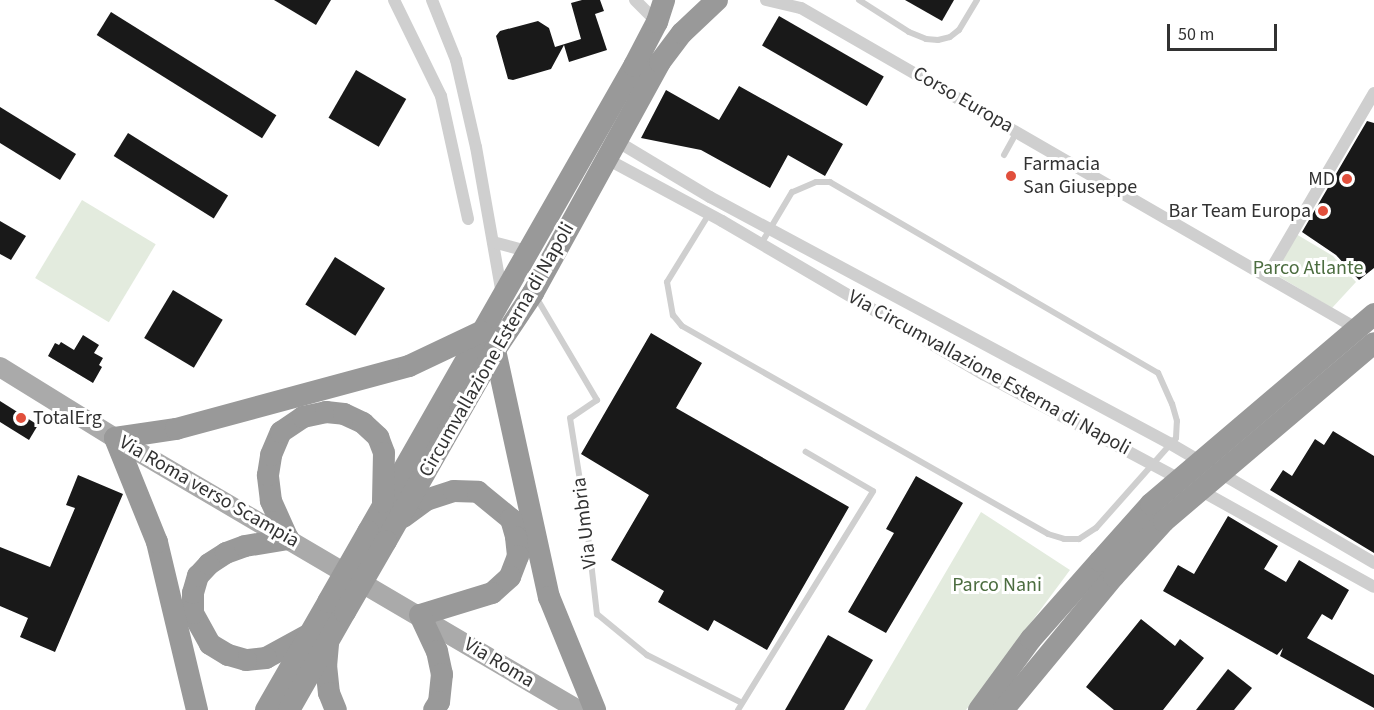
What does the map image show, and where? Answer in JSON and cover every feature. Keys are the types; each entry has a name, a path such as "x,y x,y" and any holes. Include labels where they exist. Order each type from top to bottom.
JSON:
{"highway":[{"name":"Circumvallazione Esterna di Napoli","path":"266,710 319,638 488,341 502,295 634,66 657,22 664,0"},
{"name":"Circumvallazione Esterna di Napoli","path":"488,341 533,293 610,149 660,62 682,33 717,0"},
{"path":"1003,710 1151,504 1374,314"},
{"path":"198,710 157,542 115,438 176,429 409,366 488,341 549,597 595,710"},
{"path":"979,710 1031,639 1107,568 1374,343"},
{"path":"336,710 329,693 326,665 319,638 266,658 246,660 228,655 210,644 193,613 193,593 198,576 209,564 226,553 245,546 288,538 271,501 268,475 271,455 281,432 303,417 326,412 344,414 363,423 378,437 384,453 390,513 454,491 478,492 511,519 518,556 510,577 492,593 420,615 437,651 442,674 439,702 434,710"},
{"name":"Circumvallazione Esterna di Napoli","path":"289,710 319,638"}],"main road":[{"name":"Via Roma verso Scampia","path":"0,367 115,438 420,615"},
{"name":"Via Roma","path":"420,615 578,710"}],"street":[{"path":"394,0 441,96 468,219"},
{"path":"432,0 456,60 502,295"},
{"path":"635,0 657,22"},
{"name":"Corso Europa","path":"766,0 797,4 1374,338"},
{"path":"1266,276 1374,93"},
{"name":"Via Circumvallazione Esterna di Napoli","path":"610,149 709,214 983,375 1154,465 1374,587"},
{"name":"Via Circumvallazione Esterna di Napoli","path":"610,149 769,228 1171,444 1374,563"},
{"path":"493,242 527,251"}],"lane":[{"path":"859,0 909,32 926,39 938,40 950,38 958,30 977,0"},
{"path":"1004,155 1018,132"},
{"path":"709,214 667,282 673,315 682,326 1038,528 1064,539 1079,539 1096,528 1176,438 1177,421 1166,386 1158,373 830,182 816,182 792,192 760,244"},
{"name":"Via Umbria","path":"533,293 597,400 570,417 586,518 597,614 647,655 742,703"},
{"path":"738,710 873,491 806,452"}],"green space":[{"path":"82,200 156,244 109,322 35,278"},
{"name":"Parco Atlante","path":"1296,234 1333,256 1356,282 1332,308 1273,273"},
{"name":"Parco Nani","path":"981,512 1070,570 966,710 865,710"}],"building":[{"path":"274,0 331,0 316,25"},
{"path":"582,0 600,0 604,11 595,14 607,50 569,62 564,45 551,69 513,80 508,79 496,36 500,31 538,21 549,28 555,47 581,39 571,3"},
{"path":"905,0 954,0 942,21"},
{"path":"111,12 276,115 262,138 97,35"},
{"path":"779,16 884,76 867,106 762,45"},
{"path":"356,70 406,99 379,147 328,118"},
{"path":"739,86 843,144 825,176 788,155 770,188 701,150 641,138 666,90 719,120"},
{"path":"0,107 76,154 60,180 0,143"},
{"path":"1367,121 1374,123 1374,268 1359,280 1336,255 1302,232"},
{"path":"128,133 228,196 214,218 114,156"},
{"path":"0,221 26,236 11,260 0,254"},
{"path":"335,257 385,288 355,336 305,304"},
{"path":"173,290 223,320 194,368 144,338"},
{"path":"651,333 702,363 676,408 849,507 767,650 714,620 708,631 658,602 664,591 611,560 649,495 581,454"},
{"path":"83,335 99,345 94,353 103,358 99,365 102,367 93,383 48,356 55,343 59,345 61,342 74,350"},
{"path":"0,401 38,425 29,440 0,422"},
{"path":"1333,431 1374,456 1374,553 1270,490 1283,470 1292,476 1315,439 1324,445"},
{"path":"78,475 123,494 55,652 20,637 28,618 0,606 0,547 50,567 75,508 66,505"},
{"path":"916,476 963,503 886,633 848,612 894,533 886,529"},
{"path":"1228,516 1278,546 1264,569 1286,582 1299,560 1349,590 1332,620 1322,614 1307,638 1374,675 1374,708 1280,656 1283,648 1277,655 1163,591 1178,565 1194,574"},
{"path":"1141,619 1175,646 1180,639 1204,658 1163,710 1114,710 1086,687"},
{"path":"828,635 873,660 844,710 785,710"},
{"path":"1228,669 1252,688 1234,710 1196,710"}],"place":[{"name":"Farmacia San Giuseppe","path":"1011,176"},
{"name":"MD","path":"1347,179"},
{"name":"Bar Team Europa","path":"1323,211"},
{"name":"TotalErg","path":"21,418"}]}
